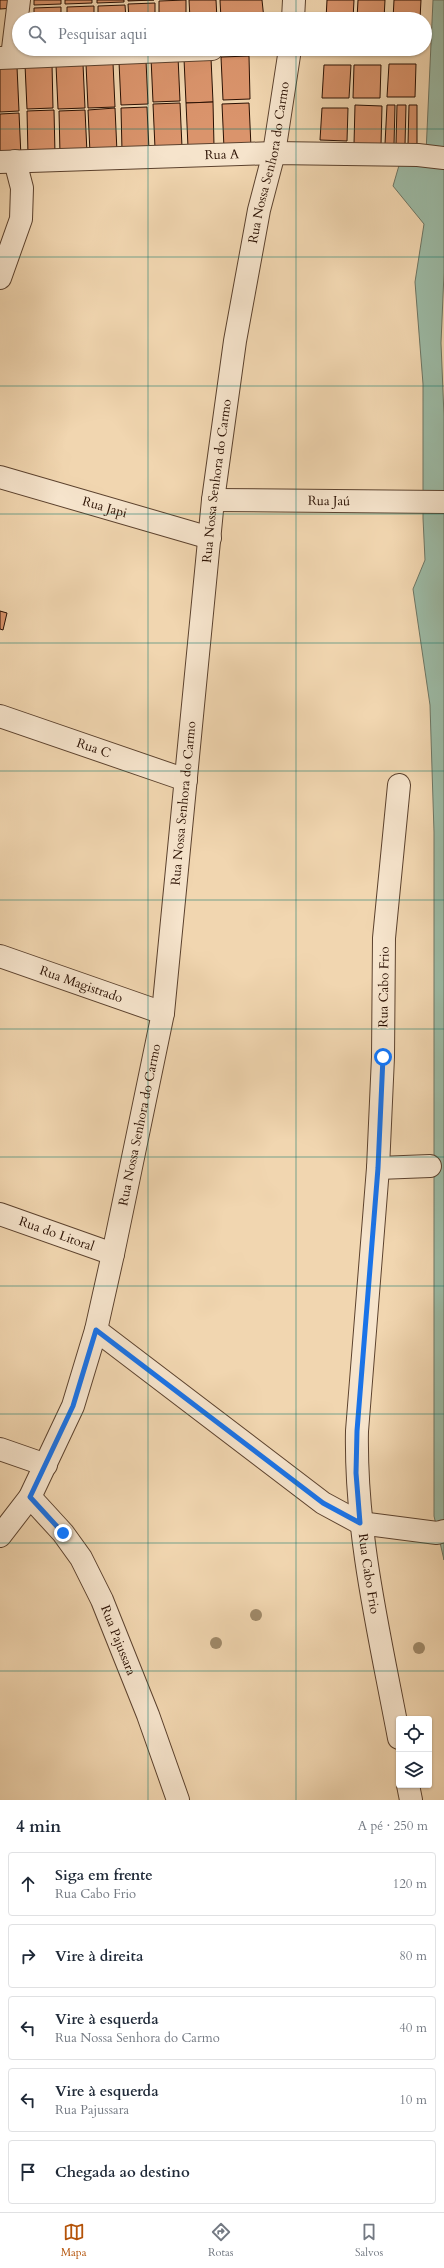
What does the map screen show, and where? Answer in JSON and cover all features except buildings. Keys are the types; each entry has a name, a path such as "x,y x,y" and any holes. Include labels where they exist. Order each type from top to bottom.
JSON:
{"street":[{"path":"16,12 19,0"},
{"path":"293,12 294,0"},
{"path":"12,31 6,58 52,56"},
{"name":"Rua Nossa Senhora do Carmo","path":"0,1536 30,1497 73,1406 96,1330 163,1013 213,500 235,341 258,210 274,153 289,56"},
{"name":"Rua A","path":"7,162 274,153 434,157"},
{"path":"0,278 21,219 22,188 7,162"},
{"name":"Rua Japi","path":"0,477 210,538"},
{"name":"Rua Jaú","path":"213,500 402,500 444,502"},
{"name":"Rua C","path":"0,716 186,780"},
{"name":"Rua Cabo Frio","path":"396,1721 360,1523 356,1473 357,1431 378,1168 383,1057 384,938 399,785"},
{"name":"Rua Magistrado","path":"0,956 163,1013"},
{"path":"378,1168 430,1166"},
{"name":"Rua do Litoral","path":"0,1214 113,1254"},
{"path":"96,1330 323,1503 360,1523 437,1532 444,1531"},
{"path":"0,1449 46,1465"},
{"name":"Rua Pajussara","path":"30,1497 63,1533 81,1558 102,1600 148,1714 178,1800"},
{"path":"409,1788 411,1800"}],"shaded area":[{"path":"433,0 444,0 444,273 441,343 444,416 444,1560 434,1516 434,832 430,705 413,589 425,560 423,518 423,384 415,282 424,224 393,186 400,162 426,153 430,56 432,56"}],"route":[{"path":"63,1533 30,1497 73,1406 96,1330 323,1503 360,1523 356,1473 357,1431 378,1168 383,1057"}]}
